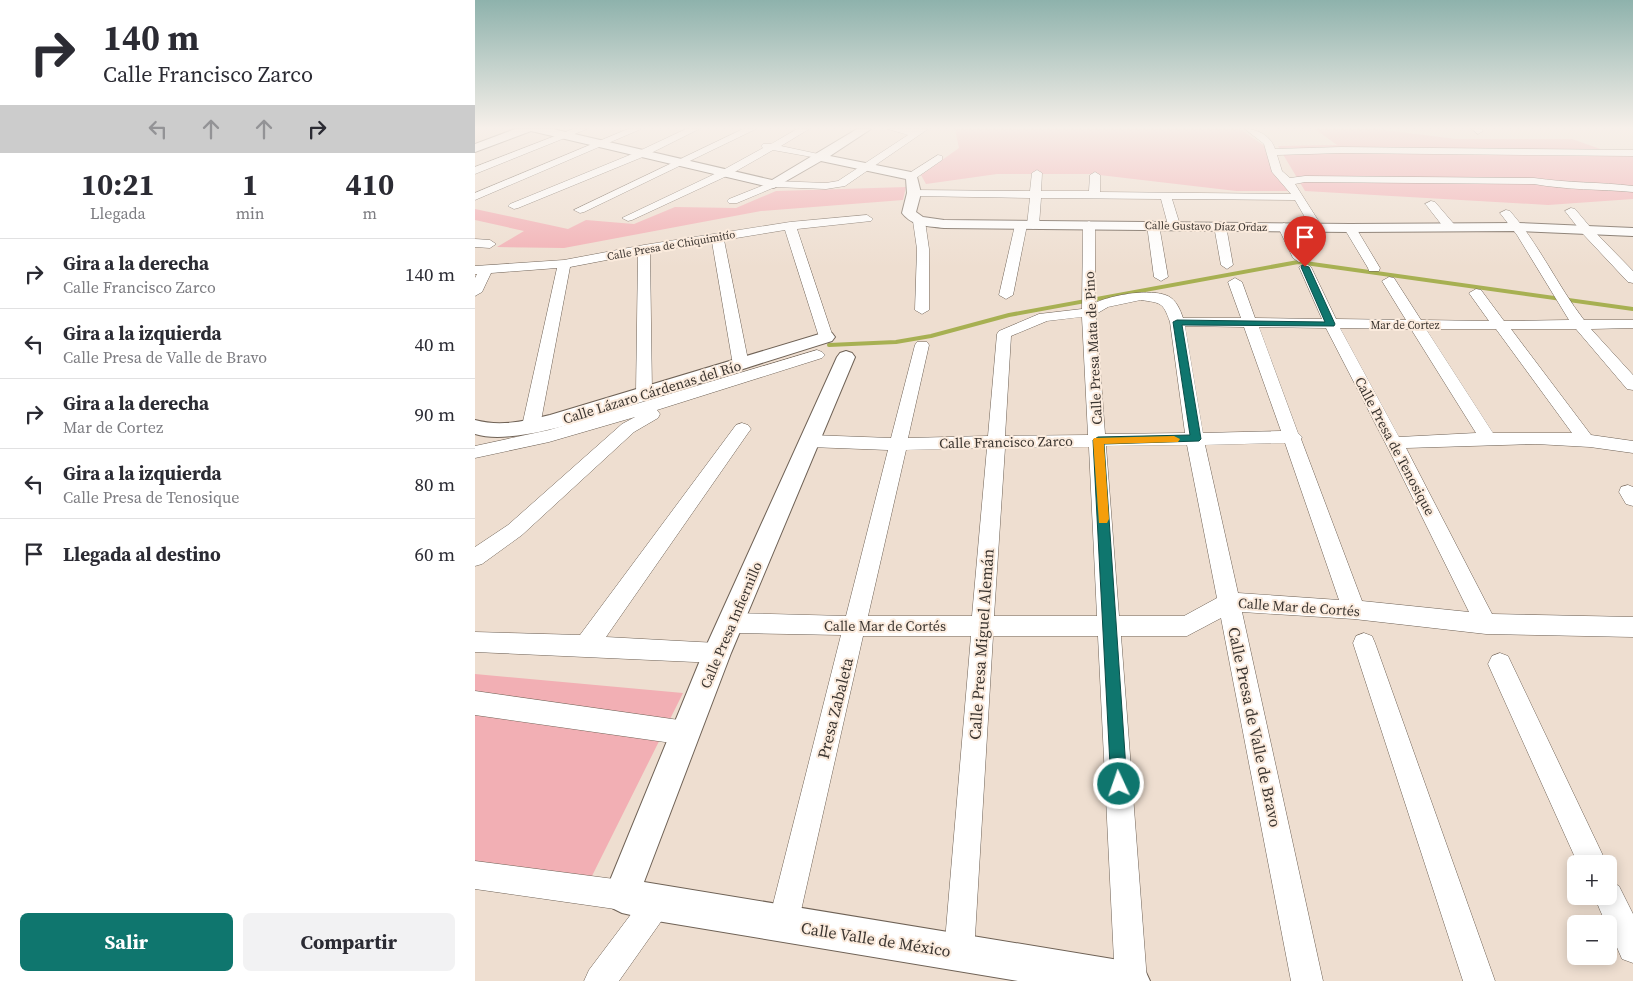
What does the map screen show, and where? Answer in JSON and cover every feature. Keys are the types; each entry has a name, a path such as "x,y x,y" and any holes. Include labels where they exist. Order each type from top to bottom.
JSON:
{"street":[{"path":"492,197 538,175"},
{"path":"492,197 569,175"},
{"path":"579,210 656,175"},
{"path":"628,218 721,175"},
{"path":"738,175 774,184 826,186 841,184 854,175"},
{"path":"733,201 774,184 789,175"},
{"path":"906,175 912,176 914,193 909,214 919,221 923,248 922,310"},
{"path":"1006,295 1027,225 1037,175"},
{"path":"1095,175 1095,194"},
{"path":"1280,175 1299,197 1317,228"},
{"path":"1288,182 1295,175"},
{"path":"1349,175 1373,180 1490,175"},
{"path":"1369,175 1373,180"},
{"path":"1535,175 1563,186 1595,185 1633,189"},
{"path":"914,193 1299,197"},
{"path":"1165,195 1174,225"},
{"path":"492,197 529,211"},
{"path":"1431,204 1449,226"},
{"path":"1571,211 1587,231 1633,279"},
{"path":"1507,213 1518,227 1560,297 1580,326 1633,384"},
{"name":"Calle Presa de Chiquimitío","path":"480,270 564,264 789,226 867,218"},
{"name":"Calle Gustavo Díaz Ordaz","path":"919,221 945,224 1317,228 1518,227 1633,232"},
{"name":"Calle Presa Mata de Pino","path":"1089,225 1089,304 1131,981"},
{"path":"1153,225 1161,277"},
{"path":"789,226 826,337"},
{"path":"1220,226 1227,265"},
{"name":"Calle Presa de Tenosique","path":"1284,227 1331,324 1486,624"},
{"path":"1349,228 1374,268"},
{"path":"717,237 741,365"},
{"path":"475,243 491,244"},
{"path":"644,249 644,394"},
{"path":"531,426 564,264"},
{"path":"475,292 480,270"},
{"path":"1389,281 1488,439"},
{"path":"1235,282 1293,437 1354,610"},
{"path":"1476,293 1498,325 1586,440"},
{"path":"1004,334 1044,317 1089,304 1104,304 1141,296 1164,299"},
{"name":"Calle Presa de Valle de Bravo","path":"1164,299 1171,307 1177,322 1195,439 1307,981"},
{"name":"Mar de Cortez","path":"1177,322 1580,326 1633,324"},
{"name":"Calle Presa Miguel Alemán","path":"959,953 1004,334"},
{"name":"Calle Lázaro Cárdenas del Río","path":"475,427 496,431 531,426 573,416 826,337"},
{"name":"Presa Zabaleta","path":"783,924 922,346"},
{"path":"475,452 549,436 817,355"},
{"name":"Calle Presa Infiernillo","path":"622,895 717,653 846,357"},
{"path":"475,558 521,524 627,428 679,398"},
{"path":"585,646 742,429"},
{"name":"Calle Francisco Zarco","path":"810,441 899,444 1293,437"},
{"path":"1393,443 1488,439 1586,440 1615,446 1633,447"},
{"name":"Calle Mar de Cortés","path":"731,623 855,626 1187,626 1229,602 1354,610 1486,624 1633,627"},
{"path":"475,642 717,653"},
{"path":"1364,643 1479,981"},
{"path":"1500,664 1589,855"},
{"path":"475,703 686,733"},
{"path":"475,875 622,895"},
{"name":"Calle Valle de México","path":"622,895 657,903 1131,981"},
{"path":"600,981 657,903"},
{"path":"1613,905 1633,948"}],"shaded area":[{"path":"921,175 991,175 926,184"},
{"path":"1098,175 1283,175 1288,182 1287,191 1236,191"},
{"path":"1295,175 1633,175 1633,199 1548,205 1305,191"},
{"path":"906,187 903,200 761,211 564,248 497,247 524,231 475,220 475,209 568,229 586,220 634,224 675,207 736,208 776,191"},
{"path":"475,674 683,693 591,878 475,865"}],"waterway":[{"path":"829,345 896,342 931,336 1009,315 1298,262 1633,309"}],"slow traffic":[{"path":"1103,519 1098,440 1174,439"}],"route":[{"path":"1119,784 1098,440 1195,439 1177,322 1331,324 1305,267"}]}
